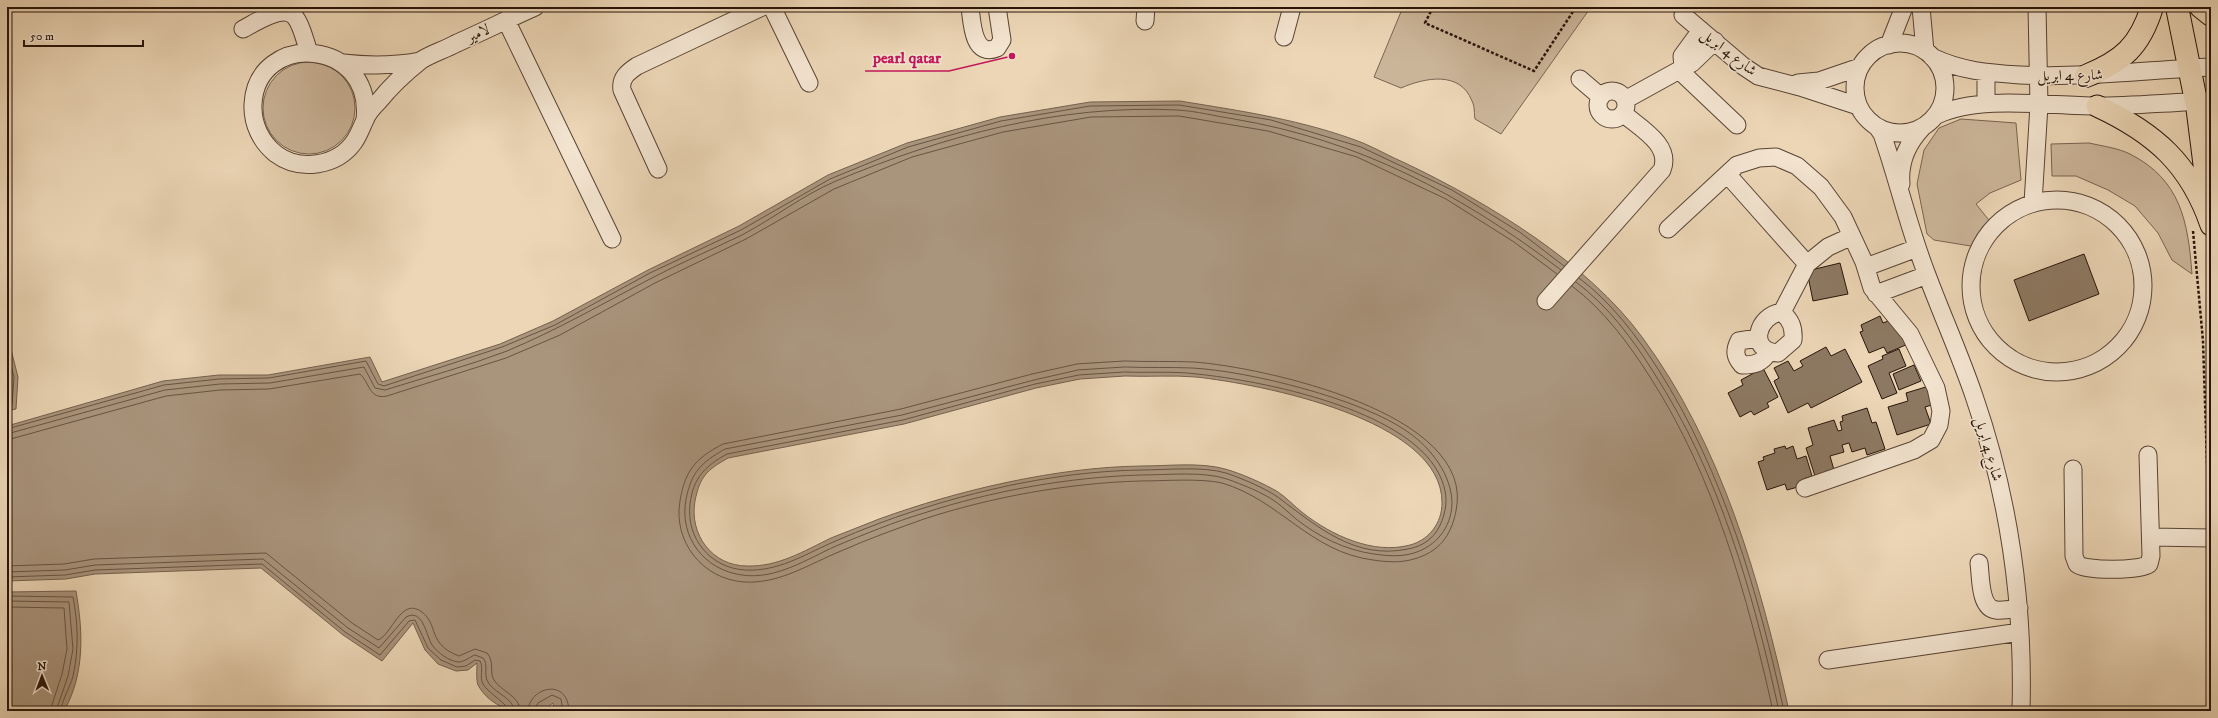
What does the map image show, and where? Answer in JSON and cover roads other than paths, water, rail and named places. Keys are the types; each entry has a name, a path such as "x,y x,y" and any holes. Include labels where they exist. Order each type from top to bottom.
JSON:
{"highway":[{"path":"2086,76 2106,68 2125,56 2139,38 2152,7"},
{"path":"2177,7 2201,67 2204,101"},
{"path":"2201,7 2211,15"}],"main road":[{"path":"2204,101 2205,222"},
{"path":"2097,106 2140,129 2158,143 2177,162 2192,183 2204,206 2205,222"}],"street":[{"name":"لامير","path":"365,120 379,101 402,76 422,60 535,7"},
{"path":"658,169 622,90 624,77 628,72 637,66 762,7"},
{"path":"772,7 809,83"},
{"path":"970,7 976,41 980,47 988,50 997,48 1002,40 997,7"},
{"path":"1284,37 1292,7"},
{"path":"1889,45 1904,7"},
{"path":"1921,7 1928,54"},
{"path":"2033,204 2039,105 2037,7"},
{"path":"243,29 279,12 287,12 295,17 309,52"},
{"name":"شارع 4 ابريل","path":"1683,15 1743,66 1758,76 1791,84 1819,81 1860,67"},
{"path":"506,20 612,239"},
{"path":"1701,30 1682,56 1681,69 1737,125"},
{"path":"1546,300 1662,170 1665,159 1662,150 1624,107 1619,93 1609,91 1601,97 1598,107 1604,116 1614,119 1624,107 1681,69 1695,62 1715,41"},
{"path":"1908,44 1928,54 1941,71 1945,89 1944,98 1936,115 1922,128 1900,134 1878,128 1863,115 1858,106 1855,93 1855,80 1860,67 1872,53 1889,45 1908,44"},
{"path":"309,52 327,55 343,63 360,84 365,101 365,120 358,136 350,147 340,156 323,163 296,163 279,156 266,144 254,120 253,102 258,84 275,64 291,55 309,52"},
{"name":"شارع 4 ابريل","path":"1928,54 1958,68 1986,73 2039,76 2086,76 2201,67"},
{"name":"لامير","path":"343,63 373,66 394,66 422,60"},
{"path":"1986,73 1986,103"},
{"path":"1580,79 1601,97"},
{"name":"شارع 4 ابريل","path":"1778,81 1858,106"},
{"name":"شارع 4 ابريل","path":"1936,115 1960,106 1986,103 2097,106 2204,101"},
{"name":"شارع 4 ابريل","path":"1878,128 1882,134 1917,248 1974,396 2000,489 2013,551 2019,608 2022,671 2021,711"},
{"name":"شارع 4 ابريل","path":"1902,198 1901,176 1904,155 1908,145 1922,128"},
{"path":"1668,229 1737,165 1759,158 1776,157 1797,166 1821,187 1843,217 1866,267 1869,282 1876,294 1910,334 1924,360 1936,388 1941,411 1939,425 1931,440 1914,450 1805,488"},
{"path":"1727,174 1807,264"},
{"path":"2054,200 2075,202 2095,209 2112,220 2127,235 2137,254 2143,274 2143,295 2138,315 2129,334 2115,350 2098,362 2075,370 2051,372 2028,367 2006,356 1989,340 1976,319 1971,296 1972,272 1979,248 1992,229 2011,213 2033,204 2054,200"},
{"path":"1782,312 1807,264 1828,247 1852,236"},
{"path":"1866,267 1917,248"},
{"path":"1876,294 1927,275"},
{"path":"1782,312 1791,321 1794,330 1793,340 1778,353 1769,352 1762,347 1758,338 1760,327 1774,313 1782,312"},
{"path":"1758,338 1746,338 1739,342 1735,349 1737,359 1742,365 1753,365 1764,360 1769,352"},
{"path":"2073,469 2074,556 2080,566 2087,568 2145,567 2151,561 2148,455"},
{"path":"2151,538 2210,538"},
{"path":"1979,563 1984,602 1990,608 1997,610 2019,608"},
{"path":"1828,660 2020,632"}],"water":[{"path":"1180,101 1272,117 1341,135 1363,143 1405,163 1469,196 1534,237 1594,284 1620,310 1642,337 1670,379 1695,423 1735,516 1751,564 1778,662 1789,711 554,711 553,703 540,711 522,712 504,708 489,699 483,693 477,683 477,663 468,670 456,671 438,664 425,650 413,623 382,661 343,635 261,568 95,574 66,579 7,581 7,426 163,381 219,375 268,375 370,357 382,382 500,344 553,321 648,270 739,226 828,175 907,143 1000,117 1090,102","holes":["1125,376 1196,377 1262,388 1302,398 1343,411 1381,428 1413,449 1434,474 1442,503 1440,517 1437,524 1428,535 1417,543 1396,547 1367,545 1353,541 1326,529 1303,513 1278,492 1252,479 1215,467 1184,465 1110,467 1076,471 1009,482 975,490 910,508 831,538 801,553 780,561 758,566 734,565 723,560 706,546 696,525 694,513 699,485 710,470 728,458 904,424 1036,388 1080,379"]},
{"path":"7,334 18,377 16,409 7,411"},
{"path":"76,591 81,637 79,667 71,697 64,711 7,711 7,592"}],"place":[{"name":"pearl qatar","path":"1012,56"}]}
